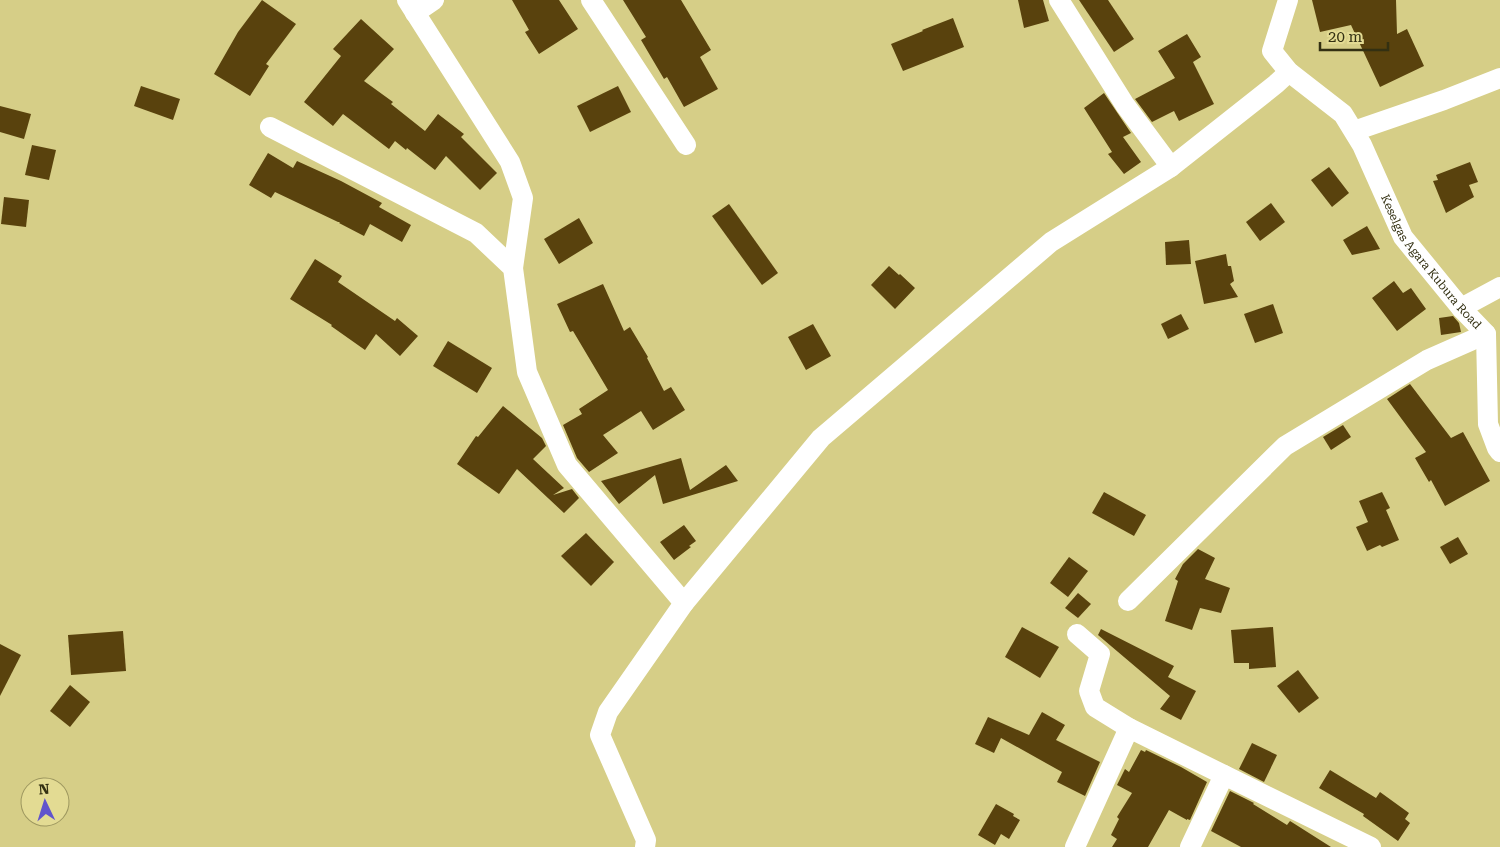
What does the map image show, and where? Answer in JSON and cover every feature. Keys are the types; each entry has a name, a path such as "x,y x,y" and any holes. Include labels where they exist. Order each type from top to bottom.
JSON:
{"street":[{"path":"434,0 411,6 510,162 523,198 513,268 527,372 567,465 684,603"},
{"path":"590,0 686,145"},
{"path":"1059,0 1126,105 1171,167"},
{"name":"Keselgas Agara Kubura Road","path":"1288,0 1272,51 1289,72 1343,114 1354,132 1403,237 1461,308 1486,334 1488,424 1500,452"},
{"path":"645,847 646,840 600,735 608,712 684,603 820,438 1051,242 1171,167 1289,72"},
{"path":"1354,132 1500,78"},
{"path":"270,127 476,233 513,268"},
{"path":"1461,308 1500,287"},
{"path":"1128,601 1285,446 1427,360 1486,334"},
{"path":"1077,634 1100,654 1089,691 1095,707 1129,728 1371,847"},
{"path":"1075,847 1129,728"},
{"path":"1190,847 1224,776"}],"building":[{"path":"262,0 296,24 266,64 269,66 250,96 214,74 238,32"},
{"path":"512,0 559,0 578,29 539,54 525,32 529,30"},
{"path":"623,0 681,0 711,50 700,57 718,89 684,107 667,77 664,79 641,40 646,37"},
{"path":"1018,0 1043,0 1049,21 1024,28"},
{"path":"1079,0 1108,0 1134,39 1114,52"},
{"path":"1312,0 1396,0 1397,34 1407,29 1424,66 1380,87 1351,25 1320,32"},
{"path":"953,18 964,47 903,71 891,44"},
{"path":"361,19 394,49 364,81 393,102 391,104 425,131 438,114 464,134 461,137 497,173 480,190 446,156 435,170 395,141 389,149 343,114 333,126 304,102 341,56 333,49"},
{"path":"1187,34 1201,57 1193,62 1214,104 1179,121 1174,111 1152,122 1135,99 1175,78 1158,51"},
{"path":"141,86 180,99 173,120 134,106"},
{"path":"618,86 631,112 590,132 577,106"},
{"path":"1104,93 1131,133 1123,137 1141,162 1124,174 1108,154 1112,152 1084,108"},
{"path":"0,106 31,114 24,139 0,132"},
{"path":"32,145 56,150 49,180 25,175"},
{"path":"268,153 293,168 297,161 341,181 382,203 379,207 411,225 402,242 370,224 364,236 340,222 275,192 271,198 249,185"},
{"path":"1470,162 1478,182 1469,185 1474,197 1446,213 1433,181 1438,180 1436,175"},
{"path":"1329,167 1349,193 1332,207 1311,180"},
{"path":"4,197 29,200 26,227 1,224"},
{"path":"1271,203 1285,222 1260,241 1246,222"},
{"path":"729,204 778,273 762,285 712,216"},
{"path":"579,218 593,243 559,264 544,239"},
{"path":"1367,226 1380,249 1352,255 1343,240"},
{"path":"1189,240 1191,264 1166,265 1165,242"},
{"path":"1226,254 1234,281 1230,284 1238,297 1204,304 1195,261"},
{"path":"315,259 342,276 338,282 395,321 397,318 418,336 400,356 376,334 365,350 332,325 290,299"},
{"path":"889,266 915,288 895,309 871,285"},
{"path":"1394,281 1403,293 1411,288 1426,309 1397,331 1372,298"},
{"path":"603,284 624,331 630,327 648,357 664,391 671,387 685,410 653,430 641,411 603,435 618,453 589,472 577,458 563,425 582,414 579,409 608,390 573,331 570,332 557,304"},
{"path":"1273,304 1283,333 1255,343 1244,314"},
{"path":"1181,314 1189,329 1168,339 1161,324"},
{"path":"1453,316 1459,323 1461,332 1441,335 1439,318"},
{"path":"813,324 831,356 806,370 788,337"},
{"path":"448,341 492,368 477,393 433,366"},
{"path":"1410,384 1451,438 1463,432 1490,481 1445,506 1431,480 1429,482 1415,458 1426,452 1387,399"},
{"path":"503,406 542,438 546,446 533,459 564,488 553,495 572,489 579,498 564,513 517,469 499,494 457,464 476,436 478,437"},
{"path":"1343,425 1351,437 1331,450 1323,437"},
{"path":"681,458 690,490 726,465 738,481 663,504 655,475 619,504 601,481"},
{"path":"1104,492 1146,515 1134,536 1092,513"},
{"path":"1382,492 1390,508 1386,510 1399,540 1367,551 1356,527 1368,522 1359,501"},
{"path":"684,525 696,541 674,560 660,542"},
{"path":"586,533 614,562 591,586 561,556"},
{"path":"1458,537 1468,554 1450,564 1440,547"},
{"path":"1198,549 1215,558 1205,579 1230,588 1221,613 1200,608 1192,630 1165,621 1178,581 1175,579 1183,564"},
{"path":"1069,557 1088,571 1068,597 1050,583"},
{"path":"1078,593 1091,604 1078,618 1065,608"},
{"path":"1022,627 1059,647 1040,678 1005,657"},
{"path":"1273,627 1276,667 1249,669 1249,663 1234,663 1231,630"},
{"path":"1101,629 1174,666 1168,677 1196,691 1181,720 1160,709 1170,696 1098,635"},
{"path":"123,631 126,671 71,675 68,635"},
{"path":"0,644 21,655 0,696"},
{"path":"1298,670 1319,698 1299,713 1277,686"},
{"path":"70,685 90,702 70,727 50,711"},
{"path":"1042,712 1065,725 1056,740 1100,762 1085,796 1057,782 1062,772 1001,738 994,753 975,744 988,717 1029,735"},
{"path":"1252,743 1277,755 1264,782 1239,769"},
{"path":"1141,750 1145,752 1146,750 1207,782 1190,820 1169,810 1148,847 1112,847 1117,839 1111,835 1119,819 1117,817 1132,793 1117,785 1125,769 1129,772"},
{"path":"1330,770 1376,798 1380,792 1409,813 1405,819 1410,823 1398,841 1363,816 1364,814 1319,788"},
{"path":"1230,791 1254,803 1287,825 1290,821 1331,847 1241,847 1211,831"},
{"path":"996,804 1014,814 1013,816 1020,820 1009,839 1001,834 995,845 978,835"}]}
